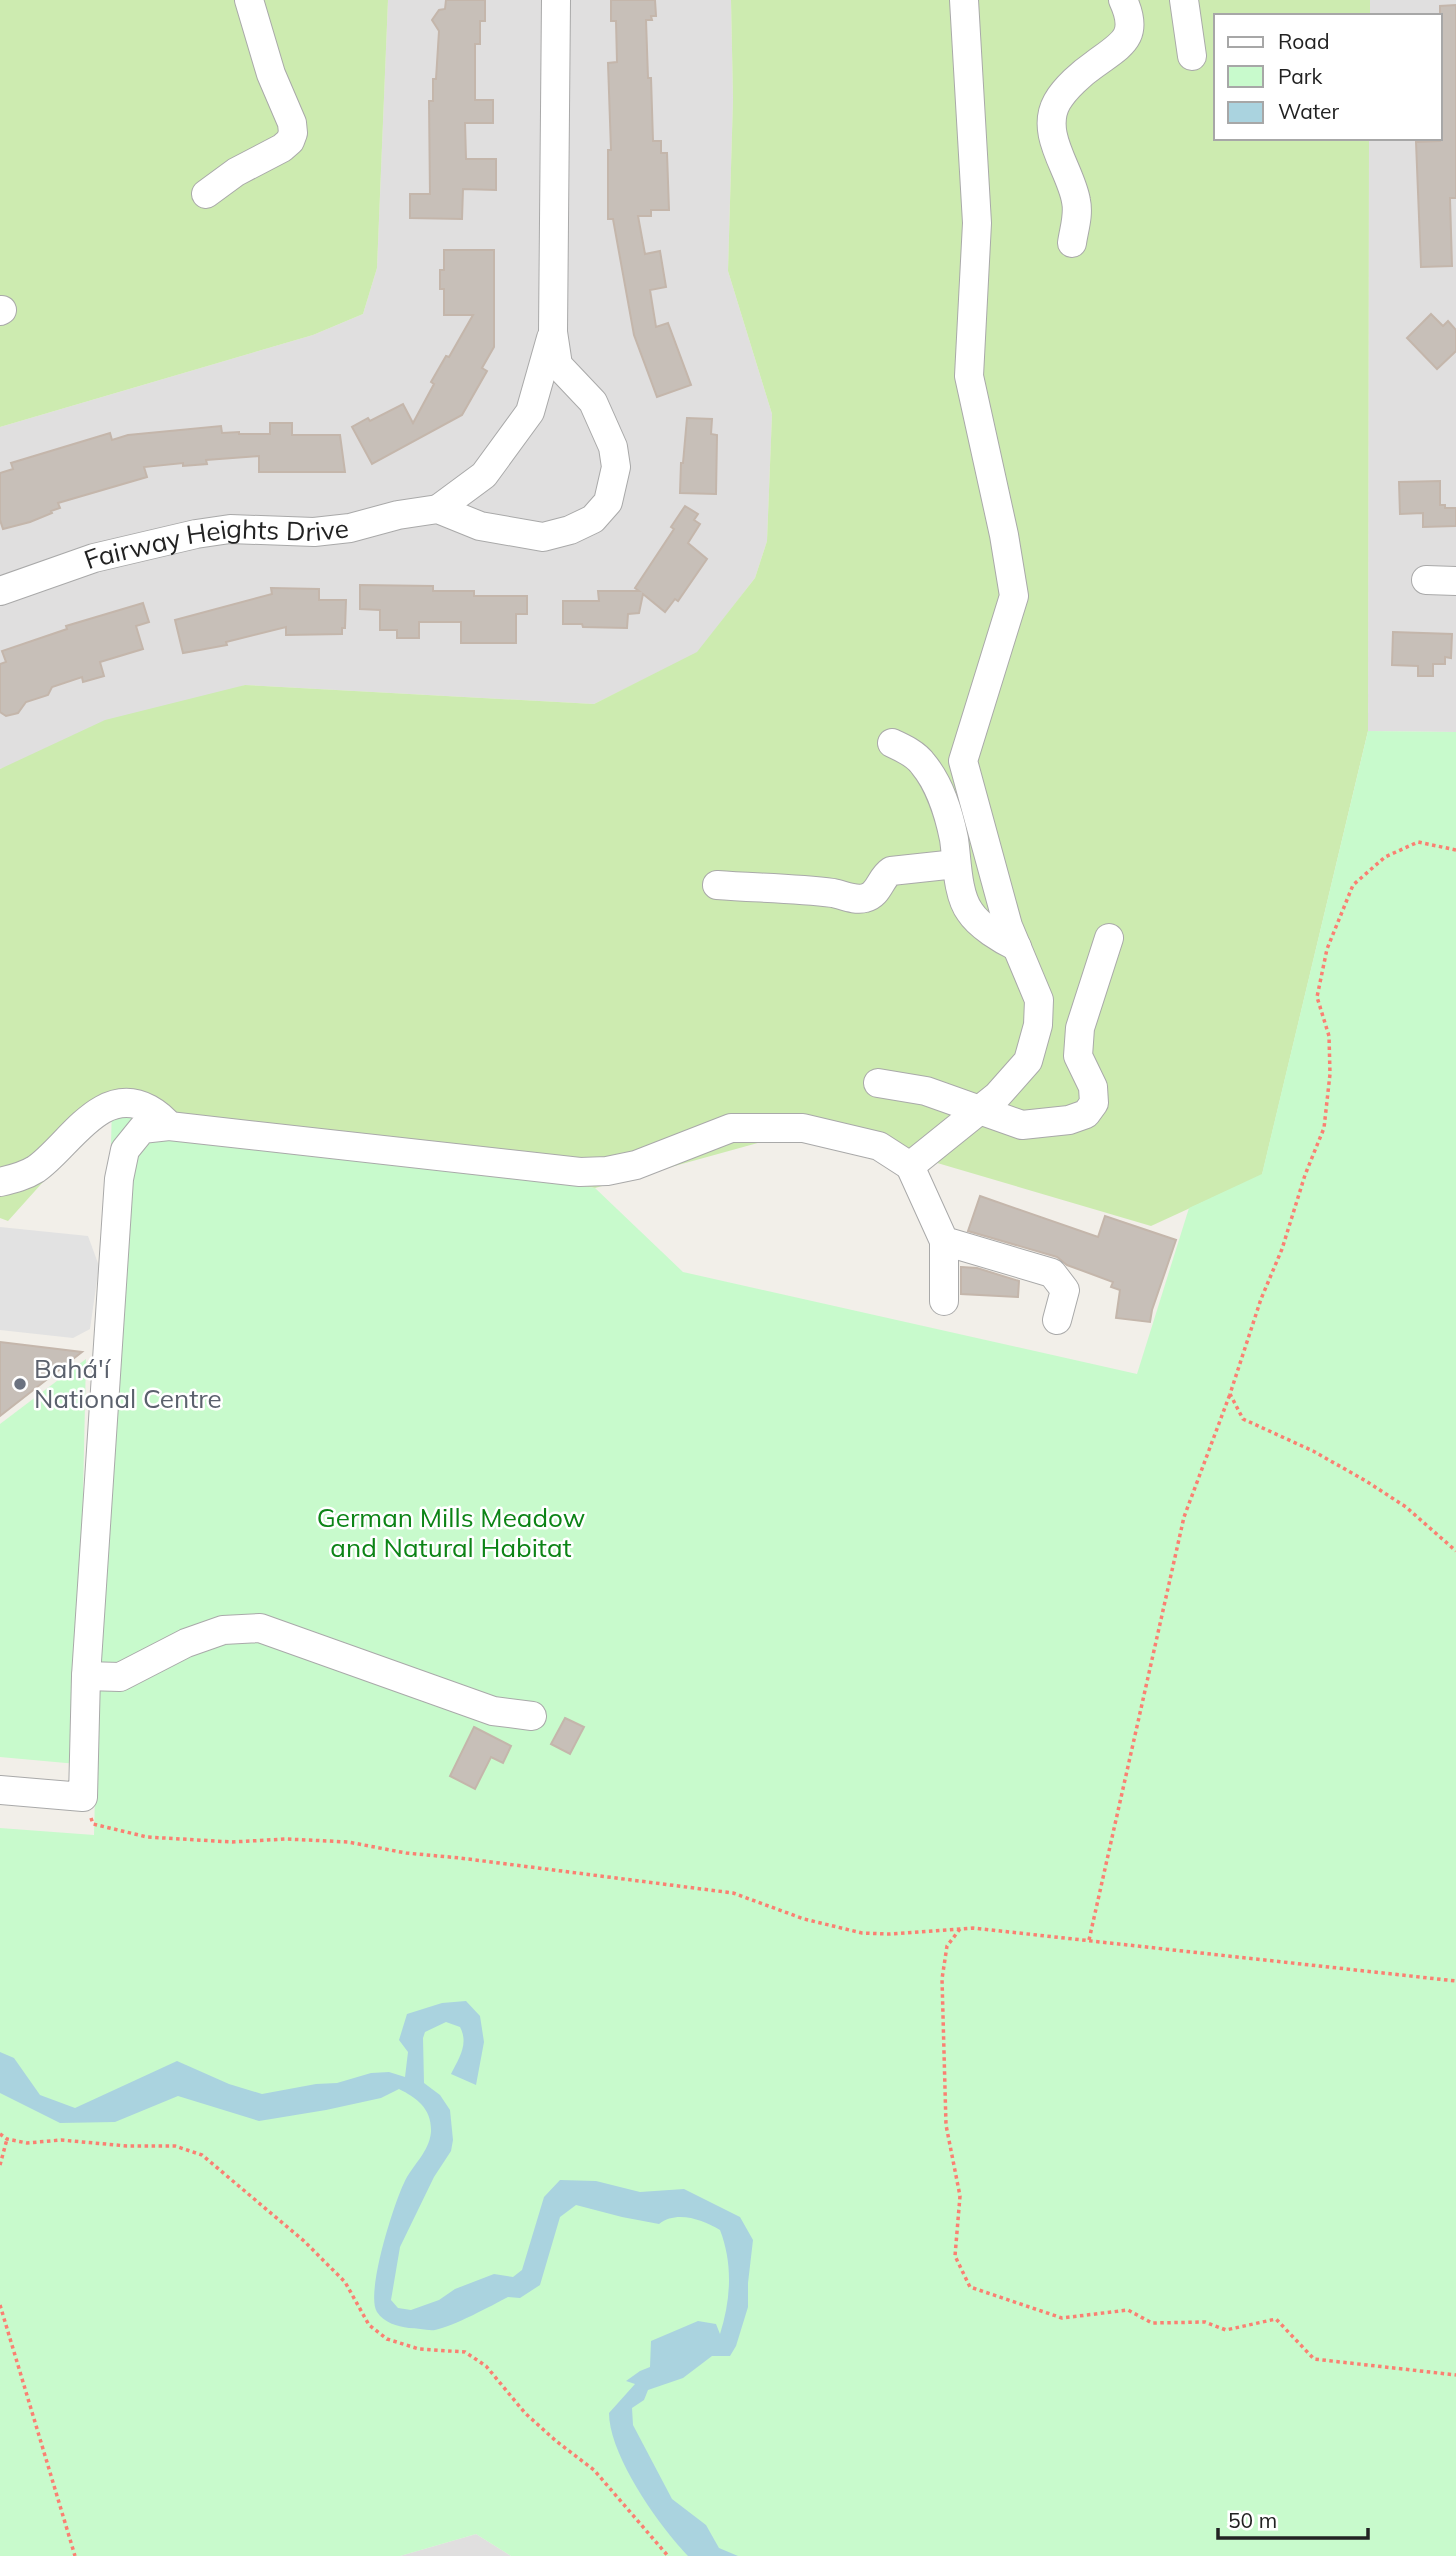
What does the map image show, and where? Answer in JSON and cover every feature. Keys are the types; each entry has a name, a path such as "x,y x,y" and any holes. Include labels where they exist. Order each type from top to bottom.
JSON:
{"street":[{"path":"206,194 236,172 282,148 290,141 293,133 292,123 271,74 249,0"},
{"name":"Fairway Heights Drive","path":"438,509 480,526 543,537 570,530 593,519 608,502 616,467 613,447 593,402 558,365 553,332 556,0"},
{"path":"909,1166 997,1096 1028,1061 1038,1025 1039,1000 1008,926 963,761 1014,596 1004,535 970,376 977,223 964,0"},
{"path":"1072,243 1077,207 1074,189 1056,143 1054,111 1063,94 1127,38 1130,20 1123,0"},
{"path":"1184,0 1192,56"},
{"name":"Fairway Heights Drive","path":"0,591 94,558 196,534 230,529 314,532 350,528 398,515 438,509 484,475 530,412 553,332"},
{"path":"1426,580 1456,580"},
{"path":"892,743 904,748 923,763 938,790 953,837 958,878 969,912 999,938 1017,947"},
{"path":"717,885 835,893 857,899 873,895 891,871 957,864"},
{"path":"878,1083 926,1091 1022,1125 1069,1120 1086,1114 1094,1103 1093,1087 1078,1056 1080,1028 1109,938"},
{"path":"0,1182 15,1179 38,1168 87,1121 112,1104 134,1103 143,1106 162,1116 169,1126"},
{"path":"0,1790 83,1797 86,1676 119,1179 125,1150 142,1129 169,1126 580,1172 607,1171 636,1165 731,1128 803,1128 879,1146 909,1166 944,1241 944,1301"},
{"path":"944,1241 1052,1273 1065,1290 1057,1320"},
{"path":"86,1676 120,1677 186,1643 223,1629 260,1628 493,1711 532,1716"}],"path":[{"path":"1089,1940 1184,1517 1324,1128 1330,1074 1329,1036 1317,997 1327,949 1353,885 1385,857 1418,842 1456,850"},
{"path":"1230,1394 1243,1419 1313,1451 1366,1481 1406,1507 1456,1551"},
{"path":"83,1797 93,1824 147,1837 232,1842 286,1839 348,1842 406,1853 733,1893 804,1919 862,1933 890,1934 973,1928 1456,1981"},
{"path":"960,1929 947,1945 942,1979 946,2125 960,2196 955,2256 970,2287 1062,2318 1128,2310 1152,2323 1205,2322 1226,2330 1276,2319 1314,2359 1456,2375"},
{"path":"0,2134 7,2139 27,2143 61,2140 127,2146 175,2146 202,2155 304,2241 345,2282 369,2325 387,2339 418,2349 465,2352 486,2366 525,2413 594,2470 668,2556"},
{"path":"0,2165 7,2139"},
{"path":"0,2305 75,2556"}],"shaded area":[{"path":"388,0 731,0 733,99 728,271 772,414 767,541 755,578 697,653 594,704 245,685 0,769 0,427 313,335 363,314 377,268"},
{"path":"1370,0 1456,0 1456,732 1368,731 1369,140 1442,140 1442,14 1370,14"},
{"path":"0,1227 88,1236 99,1266 90,1329 73,1338 0,1330"},
{"path":"476,2534 511,2556 400,2556"}],"green space":[{"path":"0,0 388,0 377,268 363,314 313,335 0,427"},
{"path":"731,0 1370,0 1370,14 1214,14 1214,140 1369,140 1368,731 1262,1175 1151,1226 815,1127 595,1188 162,1119 113,1104 8,1221 0,1218 0,769 105,720 245,685 594,704 697,652 755,578 767,541 772,414 728,271 733,99"},
{"name":"German Mills Meadow and Natural Habitat","path":"1368,731 1456,732 1456,2556 511,2556 476,2534 400,2556 0,2556 0,1828 94,1835 112,1104 162,1119 595,1188 683,1272 1137,1374 1189,1208 1262,1174"},
{"path":"86,1359 77,1764 0,1757 0,1424"}],"water":[{"path":"466,2001 480,2016 484,2042 476,2085 451,2074 463,2045 460,2027 446,2022 425,2032 423,2038 424,2083 440,2095 450,2110 453,2140 451,2151 434,2177 400,2247 391,2300 398,2308 411,2310 494,2274 513,2277 522,2270 544,2197 560,2180 596,2181 640,2192 684,2189 740,2217 753,2240 748,2307 736,2346 730,2356 712,2356 683,2378 648,2390 644,2400 632,2408 633,2425 672,2499 706,2525 719,2548 738,2556 688,2556 676,2543 650,2509 626,2469 611,2430 609,2413 635,2384 626,2381 650,2367 651,2341 698,2321 716,2324 720,2334 726,2308 729,2269 720,2230 690,2218 674,2218 659,2224 576,2205 560,2217 540,2285 520,2298 508,2297 443,2328 432,2330 404,2327 383,2319 374,2302 382,2248 399,2194 430,2139 431,2124 426,2111 406,2092 399,2089 381,2098 259,2121 178,2096 115,2122 60,2123 0,2093 0,2052 14,2058 40,2095 75,2108 177,2061 229,2084 262,2094 337,2083 371,2073 389,2072 405,2077 408,2052 399,2040 407,2014 442,2003"}],"building":[{"path":"446,0 485,0 485,21 480,21 480,44 475,44 475,100 493,100 493,123 465,123 466,159 496,159 496,190 463,189 462,219 410,218 410,194 430,194 429,101 433,101 439,31 432,20 439,10 445,9"},
{"path":"611,0 655,0 656,16 651,16 652,20 646,20 648,78 651,78 653,141 661,141 661,153 667,153 669,210 651,210 651,216 638,216 645,254 660,251 666,287 650,290 656,327 668,323 691,385 657,397 634,335 613,219 608,219 608,150 611,150 608,63 617,62 616,21 611,21"},
{"path":"1456,5 1456,198 1450,198 1452,266 1421,267 1416,142 1442,140 1440,6"},
{"path":"444,250 494,250 494,347 482,368 487,371 462,415 372,464 352,427 403,404 413,423 434,384 431,382 473,315 444,315 444,289 440,289 440,270 444,270"},
{"path":"1431,314 1443,326 1448,321 1456,330 1456,351 1437,369 1407,338"},
{"path":"687,418 712,419 711,434 717,435 716,494 680,493"},
{"path":"270,423 292,423 292,435 340,435 345,472 259,472 259,456 206,460 207,464 183,466 183,463 144,467 147,477 58,503 60,508 51,511 52,513 3,529 0,520 0,473 13,469 11,463 110,433 112,440 128,435 221,426 222,433 270,434"},
{"path":"1440,481 1440,505 1456,508 1456,526 1423,527 1423,513 1400,514 1399,482"},
{"path":"685,506 698,514 694,520 700,524 688,543 707,559 678,601 675,599 665,612 643,594 639,613 628,614 627,628 563,624 563,601 599,601 598,591 639,591 635,588 674,529 671,527"},
{"path":"360,585 433,586 433,591 474,591 474,596 527,596 527,614 516,614 516,643 461,643 461,622 419,622 419,638 397,638 397,630 380,630 380,610 360,609"},
{"path":"271,588 319,589 319,600 346,600 345,628 342,628 342,634 286,635 286,627 226,642 227,645 183,653 175,620 272,594"},
{"path":"143,603 149,622 136,626 143,649 100,662 104,676 83,682 82,677 52,687 48,695 26,702 18,713 6,716 0,712 0,664 6,662 2,651 67,629 66,626"},
{"path":"1393,632 1452,634 1451,658 1445,657 1445,664 1433,664 1433,676 1418,676 1418,666 1392,665"},
{"path":"980,1196 1098,1237 1105,1216 1176,1240 1150,1322 1116,1318 1120,1290 1111,1287 1113,1282 1067,1265 1057,1257 968,1231"},
{"path":"961,1267 977,1268 1019,1281 1018,1297 961,1294"},
{"name":"Bahá'í National Centre","path":"0,1342 82,1352 0,1416"},
{"path":"565,1718 584,1727 570,1754 551,1744"},
{"path":"474,1727 511,1746 503,1763 491,1757 475,1789 450,1776"}],"place":[{"name":"Bahá'í National Centre","path":"20,1384"}]}
